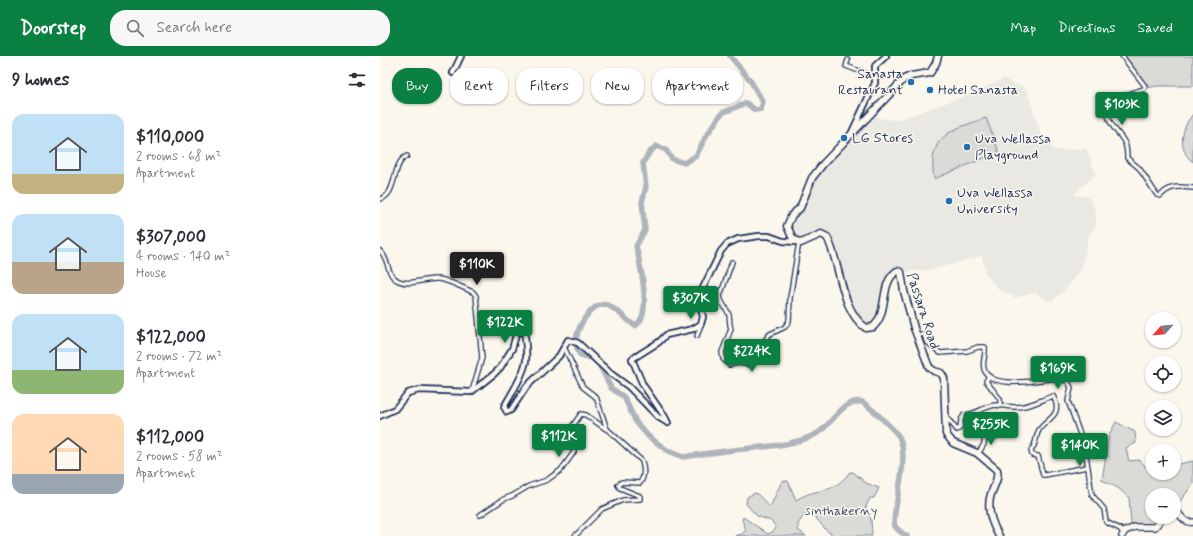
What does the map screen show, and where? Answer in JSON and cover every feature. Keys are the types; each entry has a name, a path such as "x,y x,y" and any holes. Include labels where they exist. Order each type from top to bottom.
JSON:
{"highway":[{"path":"798,242 789,232 788,222 800,208 812,178 823,164 904,80 911,76 930,73 938,56"},
{"name":"Passara Road","path":"798,242 804,242 821,234 827,237 848,301 858,320 866,328 870,328 875,325 879,319 891,276 897,271 901,272 904,291 917,335 929,367 934,371 941,373 944,378 946,398 944,428 950,440 956,445 978,454 998,473 989,503 992,524 999,536"}],"main road":[{"path":"1181,517 1184,521 1193,522"},
{"path":"1123,534 1128,529 1135,527 1155,527 1157,524"}],"street":[{"path":"455,68 461,56"},
{"path":"849,137 875,83 875,66 886,56"},
{"path":"1122,56 1145,86 1144,89 1118,98 1110,104 1109,111 1111,122 1127,146 1127,158 1139,168 1157,195 1160,196 1168,188 1174,186 1193,188"},
{"path":"848,60 846,66 867,74"},
{"path":"380,200 388,193 400,164 407,156"},
{"path":"697,336 703,317 699,300 701,292 721,251 727,244 738,239 769,236 783,241 798,242 790,298 789,321 785,327 770,334 765,340 760,354 752,365 734,363 729,365 723,359 722,352 731,328 729,324 730,316 721,302 720,296 732,262"},
{"path":"380,251 386,258 391,275 399,281 407,282 440,279 473,292 476,296 482,358 471,392"},
{"path":"380,416 395,409 408,393 419,390 471,392 490,378 500,368 512,349 520,325 524,327 526,360 514,389 504,407 507,412 510,412 527,386 560,356 568,340 576,342 610,373 629,387 666,424 668,421 643,385 632,359 659,342 666,335 693,329 701,324"},
{"path":"917,335 924,334 926,341 936,352 947,353 954,351 966,351 978,346 985,348 984,369 989,376 997,380 1025,383 1048,379 1068,381 1071,388 1068,401 1085,448 1092,494 1104,509 1106,522 1120,529 1123,534"},
{"path":"564,347 583,387 596,397 607,429"},
{"path":"989,376 986,381 987,384 1000,399 1000,406"},
{"path":"945,419 949,420 957,430 960,428 961,420 964,415 970,416 986,407 1023,406 1053,396 1056,406 1053,418 1040,429 1031,450 1032,455 1039,456 1043,475 1087,467"},
{"path":"480,515 504,499 529,486 547,480 561,470 574,452 573,440 569,431 581,414 586,415 607,429 642,461 644,477 640,483 622,482 618,485 620,488 638,494 640,498 623,500 602,509 575,536"},
{"path":"978,454 984,444 985,432"}],"shaded area":[{"name":"Uva Wellassa University","path":"1004,78 1013,84 1023,86 1028,93 1041,134 1054,150 1086,149 1096,174 1073,195 1088,196 1096,211 1096,226 1089,235 1081,270 1064,291 1051,302 1035,293 1013,298 1012,295 999,290 985,273 982,256 934,269 906,272 902,269 896,269 884,286 877,316 870,324 865,322 860,318 846,289 837,254 829,234 824,231 820,231 802,239 793,232 792,226 804,206 815,179 874,116 884,119 898,120 970,94"}],"green space":[{"path":"1122,56 1193,56 1193,86 1156,86 1144,89 1145,86"},
{"path":"1193,114 1193,162 1185,151 1182,139 1186,126"},
{"name":"Uva Wellassa Playground","path":"986,118 999,152 934,179 934,153 944,136 962,126"},
{"path":"1116,422 1135,432 1136,443 1126,448 1129,461 1140,460 1145,466 1145,480 1181,480 1181,464 1193,461 1193,484 1181,500 1181,488 1145,488 1145,524 1153,524 1152,525 1131,524 1129,498 1118,488 1102,480 1109,435"},
{"name":"sinthakerny","path":"850,472 853,472 866,483 879,488 874,498 870,498 865,509 871,519 872,536 834,536 825,529 811,512 805,514 798,524 798,530 806,536 735,536 742,534 746,530 742,520 743,517 768,534 774,531 776,527 771,521 757,516 746,504 747,497 755,493 770,507 782,481 788,481 796,500 836,485"}],"waterway":[{"path":"730,56 750,80 763,102 761,109 755,110 746,103 722,113 706,136 696,156 684,163 672,159 666,150 656,146 649,153 643,163 646,187 642,202 645,230 636,246 644,289 643,312 640,321 635,326 610,306 601,305 595,307 581,324 576,337 577,349 580,355 592,358 599,364 611,388 624,397 636,422 648,436 668,451 683,457 780,445 798,441 822,430 843,408 849,404 862,402 875,412 893,430 899,437 902,444 903,461 894,521 897,529 907,536"}],"place":[{"name":"Sanasta Restaurant","path":"911,82"},
{"name":"Hotel Sanasta","path":"930,90"},
{"name":"LG Stores","path":"844,138"},
{"name":"Uva Wellassa Playground","path":"967,147"},
{"name":"Uva Wellassa University","path":"949,201"}]}
